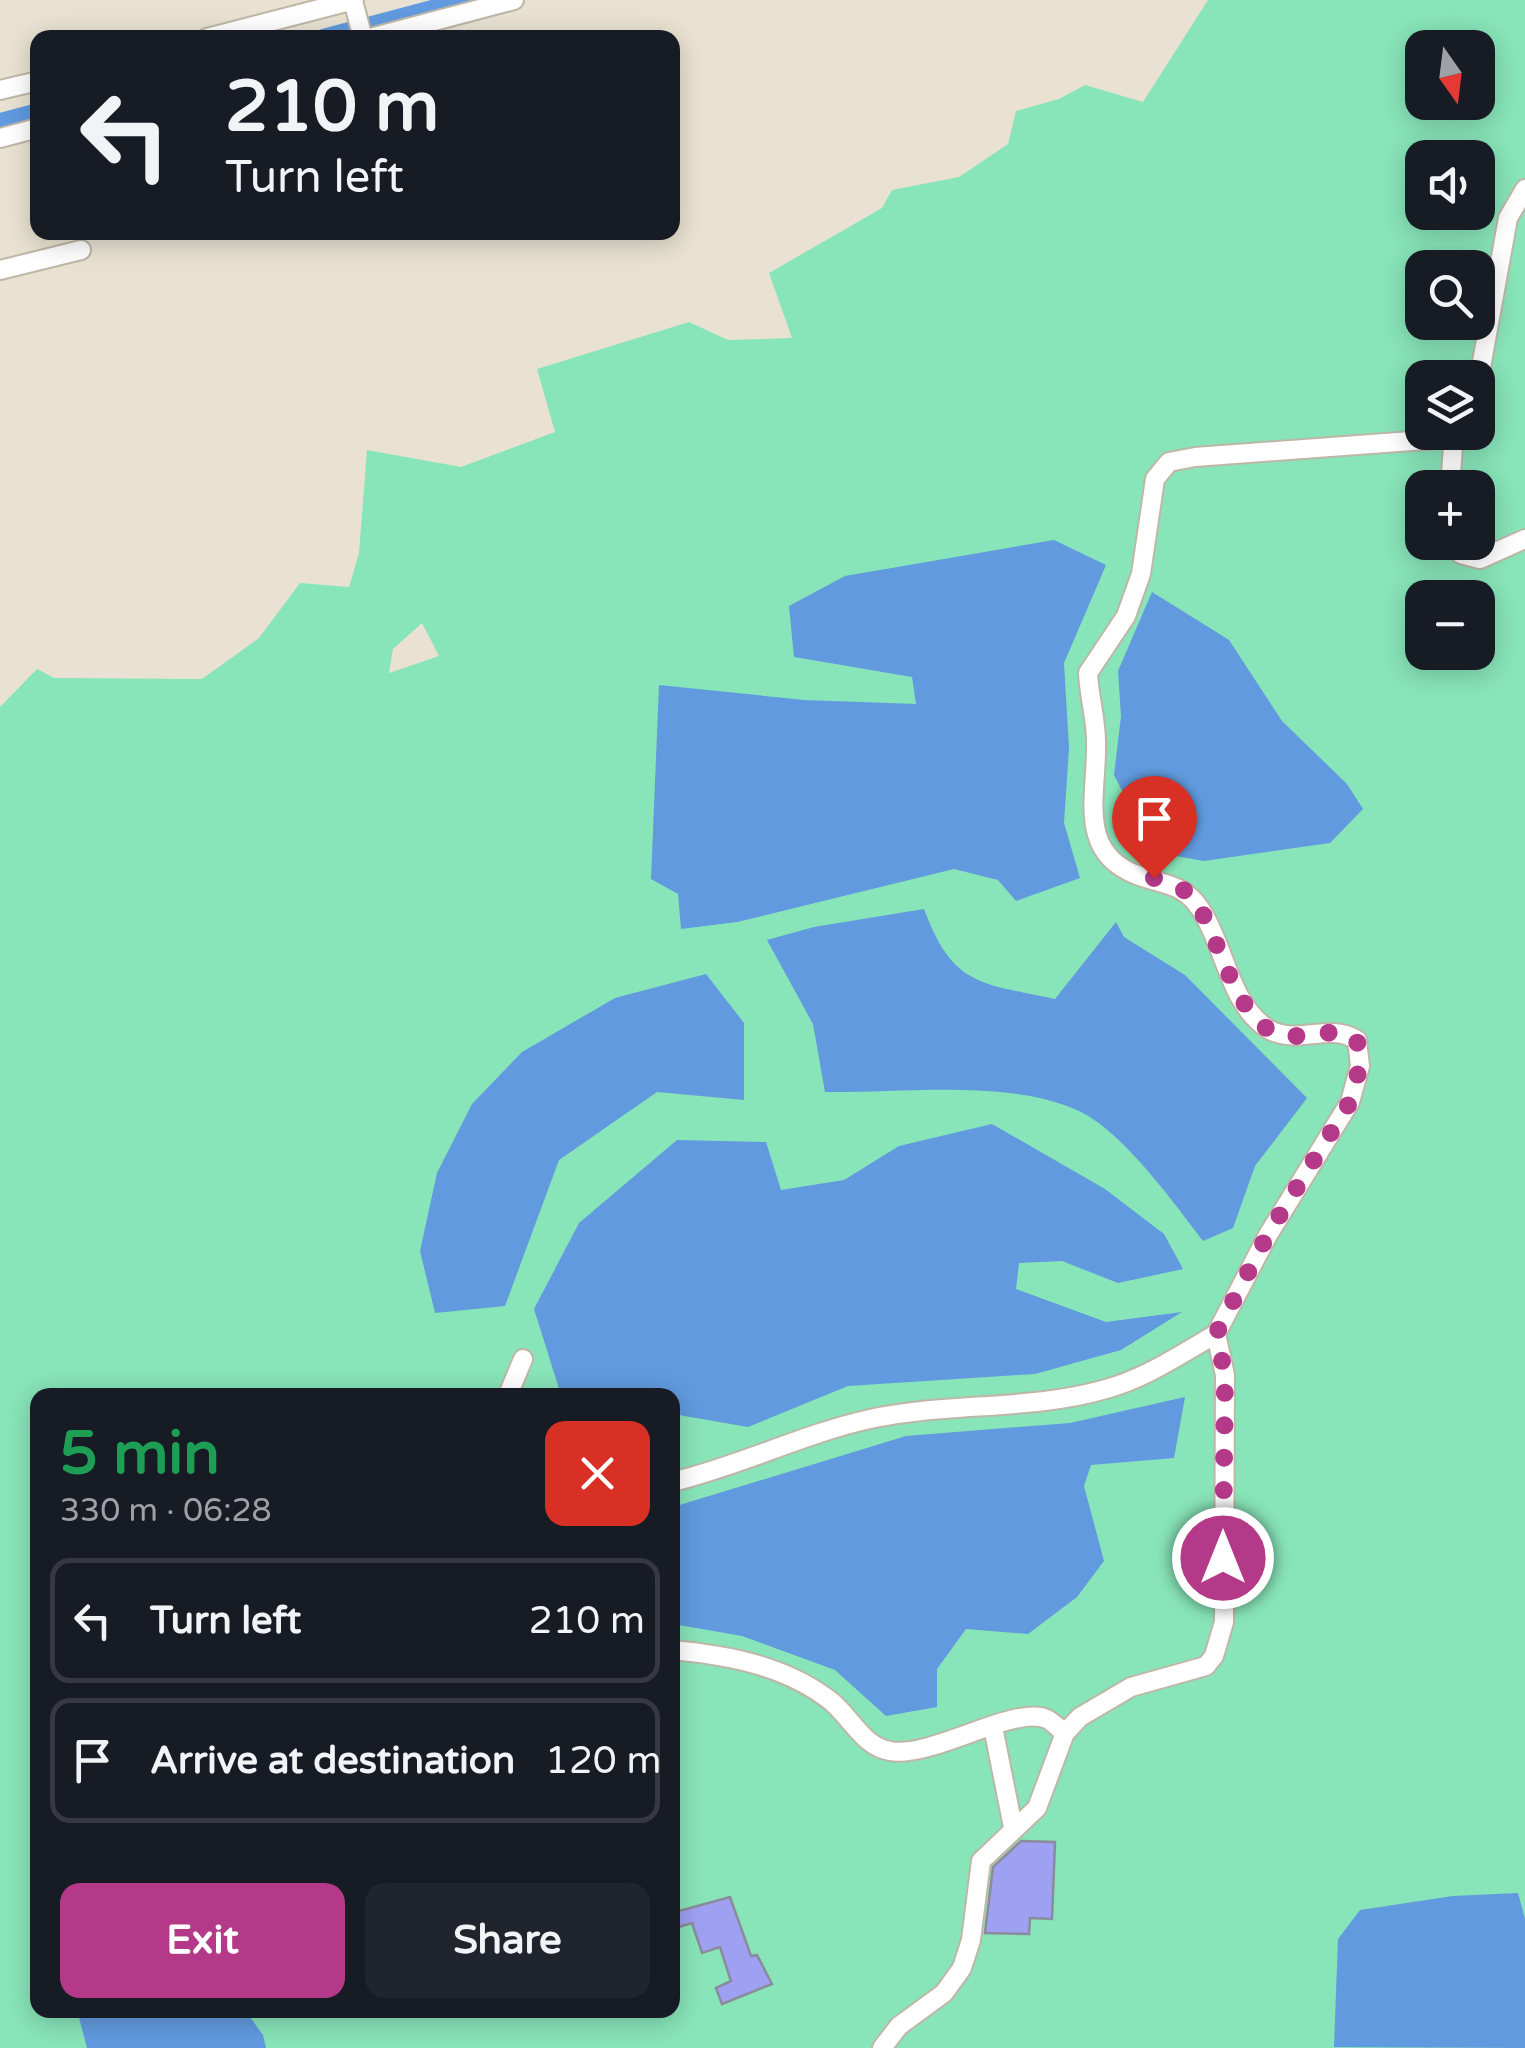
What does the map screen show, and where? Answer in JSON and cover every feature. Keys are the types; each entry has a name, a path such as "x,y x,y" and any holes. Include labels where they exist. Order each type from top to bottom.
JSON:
{"street":[{"path":"390,30 514,0"},
{"path":"242,30 354,4 363,30"},
{"path":"0,90 30,83"},
{"path":"0,138 30,130"},
{"path":"1482,360 1508,218 1525,189"},
{"path":"0,270 81,250"},
{"path":"680,1480 717,1472 844,1424 918,1408 1068,1398 1108,1388 1144,1375 1216,1334 1268,1234 1350,1102 1360,1052 1357,1040 1346,1034 1280,1034 1269,1029 1239,994 1196,902 1168,882 1137,875 1110,859 1099,846 1091,808 1096,739 1088,673 1126,616 1147,549 1155,480 1169,462 1405,439"},
{"path":"1495,552 1525,539"},
{"path":"882,2048 899,2026 944,1993 962,1968 971,1940 981,1861 1036,1808 1065,1733 1106,1699 1160,1675 1206,1666 1214,1656 1224,1622 1225,1374 1216,1334"},
{"path":"511,1388 524,1359"},
{"path":"680,1651 736,1657 800,1681 832,1702 872,1744 891,1752 915,1750 1023,1716 1044,1717 1065,1733"},
{"path":"992,1727 1013,1827"}],"green space":[{"path":"1208,0 1525,0 1525,2048 0,2048 0,707 37,669 54,678 202,679 259,638 300,583 349,587 359,553 367,450 461,467 555,432 537,369 689,322 728,340 792,338 769,273 882,208 892,190 959,177 1008,144 1016,111 1059,99 1085,85 1143,102","holes":["422,623 439,656 389,673 393,649"]}],"water":[{"path":"1054,540 1106,565 1064,663 1069,748 1064,823 1080,878 1016,901 998,880 954,869 737,922 681,929 678,894 651,879 659,685 804,700 916,704 912,677 794,657 789,606 845,576"},
{"path":"1152,592 1229,640 1282,721 1347,784 1363,809 1330,843 1204,861 1153,852 1114,775 1121,716 1118,671"},
{"path":"924,909 946,954 959,968 989,984 1055,999 1116,922 1124,937 1185,975 1307,1098 1255,1166 1233,1228 1203,1241 1148,1171 1115,1137 1083,1113 1055,1102 991,1091 825,1092 813,1024 767,940 814,927"},
{"path":"706,974 744,1023 744,1100 657,1092 559,1160 505,1306 435,1313 420,1251 437,1173 472,1104 522,1052 615,998"},
{"path":"992,1124 1105,1189 1164,1234 1183,1269 1118,1283 1062,1261 1019,1263 1016,1289 1106,1322 1182,1312 1121,1350 1035,1374 848,1386 748,1427 680,1415 680,1388 559,1388 534,1309 579,1223 677,1140 766,1142 781,1190 844,1180 899,1146"},
{"path":"1185,1397 1174,1458 1091,1465 1084,1486 1104,1561 1077,1597 1028,1634 966,1629 937,1669 937,1707 886,1716 835,1670 742,1636 680,1625 680,1505 906,1436 1070,1423"},
{"path":"1518,1893 1525,1919 1525,2048 1334,2047 1338,1939 1360,1910 1453,1896"},
{"path":"79,2018 251,2018 263,2035 266,2048 87,2048"}],"building":[{"path":"1021,1841 1055,1842 1052,1919 1030,1918 1029,1934 985,1933 993,1867"},
{"path":"730,1897 751,1956 757,1955 772,1984 722,2004 716,1988 731,1981 720,1947 702,1953 692,1923 680,1927 680,1911"}],"waterway":[{"path":"353,30 466,0"},
{"path":"0,122 30,114"}],"route":[{"path":"1154,878 1186,891 1196,902 1239,994 1258,1021 1280,1034 1331,1030 1346,1034 1357,1040 1360,1052 1350,1102 1268,1234 1216,1334 1225,1374 1223,1558"}]}
